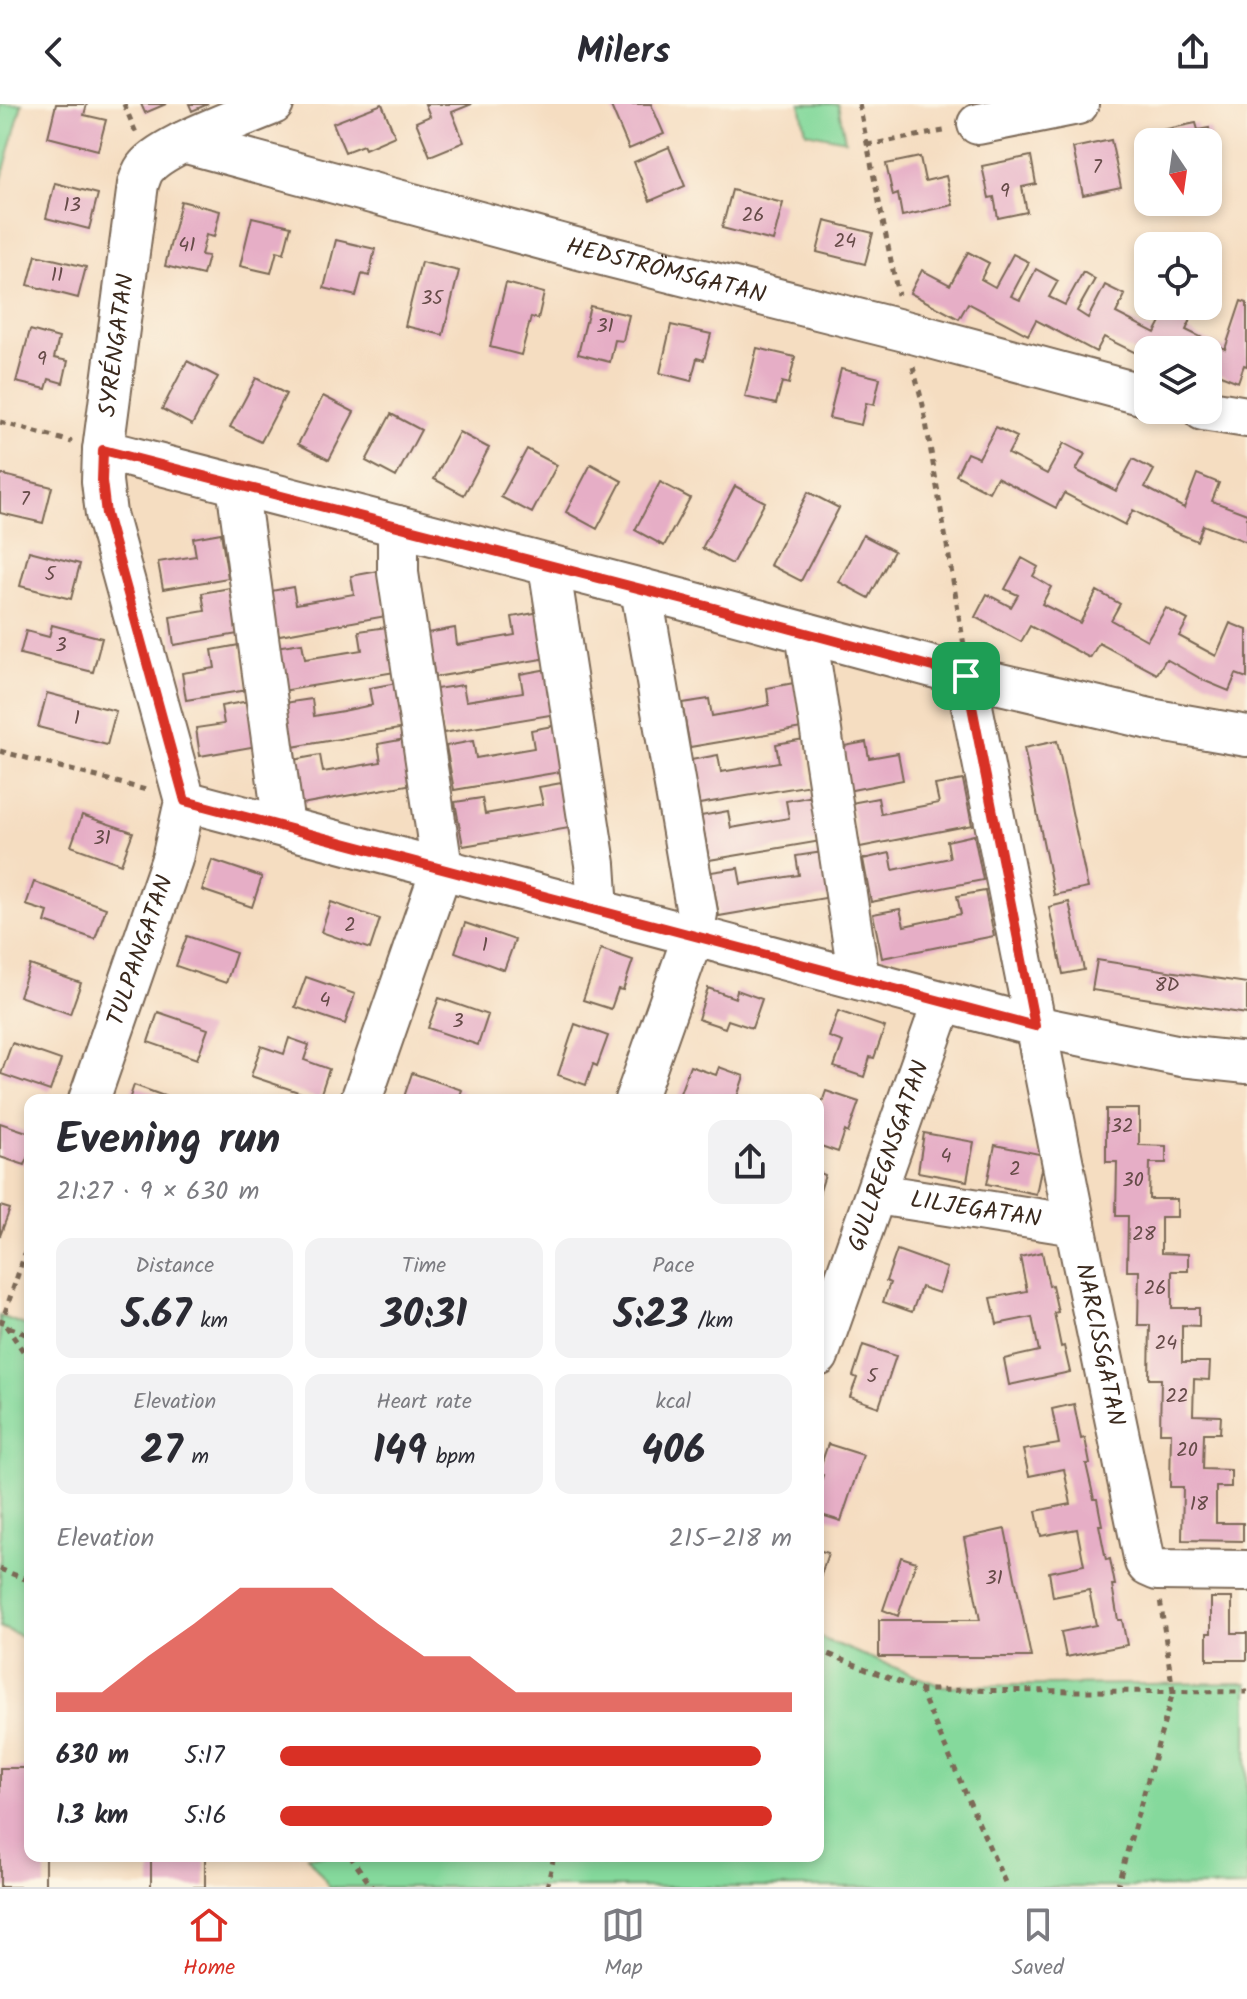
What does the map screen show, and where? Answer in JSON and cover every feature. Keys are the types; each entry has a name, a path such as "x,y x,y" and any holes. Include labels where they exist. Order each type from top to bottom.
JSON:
{"street":[{"path":"183,142 273,104"},
{"path":"978,124 1078,104"},
{"name":"SYRÉNGATAN","path":"183,142 145,168 138,184 103,450 102,481 106,514 185,801"},
{"name":"HEDSTRÖMSGATAN","path":"183,142 579,249 1134,392"},
{"path":"1222,413 1247,417"},
{"path":"103,450 966,676 1150,719 1247,736"},
{"path":"237,485 284,826"},
{"path":"363,1094 442,868 398,573 398,526"},
{"path":"549,565 595,864 598,910"},
{"path":"637,1094 693,936 697,913 641,589"},
{"path":"806,633 859,979"},
{"name":"NARCISSGATAN","path":"966,676 1142,1550 1148,1566 1157,1570"},
{"path":"185,801 1035,1026 1181,1056 1247,1063"},
{"name":"TULPANGATAN","path":"91,1094 172,859 185,801"},
{"name":"GULLREGNSGATAN","path":"824,1340 943,1002"},
{"name":"LILJEGATAN","path":"877,1194 1075,1225"},
{"path":"1157,1570 1247,1571"}],"path":[{"path":"859,104 923,405 964,643 966,676"},
{"path":"867,145 978,124"},
{"path":"0,422 103,450"},
{"path":"0,751 185,801"},
{"path":"2,1324 24,1257"},
{"path":"2,1324 24,1333"},
{"path":"2,1324 24,1353"},
{"path":"0,1569 24,1579"},
{"path":"1117,1887 1173,1692 1157,1570"},
{"path":"824,1652 920,1690 1247,1692"},
{"path":"920,1690 1007,1887"},
{"path":"354,1862 372,1887"},
{"path":"547,1887 553,1862"}],"green space":[{"path":"0,104 22,104 0,185"},
{"path":"800,104 838,104 845,140 806,132"},
{"path":"0,1316 24,1325 24,1637 0,1627"},
{"path":"824,1639 941,1686 1247,1683 1247,1887 330,1887 311,1862 824,1862"}],"building":[{"path":"56,104 87,104 84,115 106,120 98,150 48,137"},
{"path":"141,104 166,104 145,113"},
{"path":"189,104 208,104 192,111"},
{"path":"382,104 395,136 365,149 363,145 345,152 333,123"},
{"path":"425,104 472,104 452,112 464,142 430,156 416,122 430,116"},
{"path":"610,104 651,104 664,134 629,149"},
{"path":"1196,123 1197,128 1172,128"},
{"path":"1111,140 1121,187 1083,195 1073,148"},
{"path":"669,147 685,186 650,201 634,162"},
{"path":"1031,156 1036,184 1022,187 1027,212 998,218 994,197 989,198 982,166"},
{"path":"920,157 925,181 946,176 953,205 902,216 898,194 893,196 886,164"},
{"path":"55,183 98,194 89,229 46,218"},
{"path":"732,190 783,203 773,241 722,228"},
{"path":"181,201 220,211 214,237 206,235 201,255 208,256 203,275 165,266"},
{"path":"252,217 291,226 284,253 277,251 271,273 240,266"},
{"path":"825,221 873,233 865,264 817,252"},
{"path":"336,240 375,249 369,276 362,274 356,296 324,288"},
{"path":"968,252 989,263 981,279 995,287 1013,254 1029,262 1011,296 1020,300 1036,269 1058,281 1049,297 1065,305 1083,272 1095,279 1077,311 1088,318 1105,285 1125,295 1116,313 1155,333 1162,320 1191,320 1186,330 1198,336 1134,336 1134,352 1104,337 1096,352 1036,320 1028,335 968,303 959,319 910,293 922,270 950,285"},
{"path":"36,255 86,267 78,298 28,285"},
{"path":"421,262 459,271 443,335 405,326"},
{"path":"506,283 544,293 538,319 531,317 521,355 490,347"},
{"path":"1241,301 1247,303 1247,366 1244,365 1238,382 1222,376 1222,348 1225,349"},
{"path":"590,306 629,315 623,341 615,340 610,362 578,354"},
{"path":"671,325 711,334 704,360 697,358 691,381 660,373"},
{"path":"30,330 59,338 54,358 68,361 63,383 49,379 46,389 16,382"},
{"path":"757,348 795,357 789,384 782,382 776,404 745,397"},
{"path":"187,361 218,377 192,425 162,409"},
{"path":"841,369 880,378 874,405 866,403 861,425 829,418"},
{"path":"256,378 286,394 261,442 230,427"},
{"path":"323,396 354,412 329,460 298,444"},
{"path":"391,414 421,430 396,477 366,461"},
{"path":"996,427 1017,437 1008,454 1047,474 1064,443 1085,454 1076,470 1116,491 1133,459 1154,470 1145,487 1184,508 1197,474 1219,483 1212,501 1247,514 1247,542 1203,525 1197,541 1133,510 1125,525 1064,493 1056,508 997,477 989,492 956,475 967,453 979,458"},
{"path":"459,432 489,448 464,495 434,479"},
{"path":"527,449 557,465 532,513 501,497"},
{"path":"591,464 622,481 597,529 566,512"},
{"path":"0,474 52,487 43,523 0,513"},
{"path":"660,482 690,498 664,546 635,530"},
{"path":"735,486 765,502 732,564 702,548"},
{"path":"808,492 839,508 801,581 770,565"},
{"path":"221,533 228,578 163,589 158,562 196,556 193,538"},
{"path":"863,535 894,551 869,598 839,582"},
{"path":"29,551 80,564 71,599 20,586"},
{"path":"1022,558 1038,567 1033,576 1051,587 1042,604 1080,623 1097,591 1120,604 1111,620 1147,640 1166,608 1188,620 1179,636 1216,656 1230,623 1247,630 1247,678 1236,674 1229,691 1166,659 1157,674 1099,643 1090,658 1030,626 1021,642 975,617 987,594 1011,607 1018,595 1005,589"},
{"path":"379,571 386,616 274,636 266,592 293,587 296,604 354,594 351,576"},
{"path":"230,588 238,634 174,645 170,617 205,611 202,593"},
{"path":"540,612 548,658 435,677 427,633 455,628 457,645 515,635 512,617"},
{"path":"52,625 102,638 93,672 20,654 26,631 49,637"},
{"path":"387,627 395,672 282,691 275,647 302,643 305,659 362,650 359,631"},
{"path":"239,645 247,690 186,700 182,673 215,668 212,650"},
{"path":"548,669 556,714 443,733 436,689 463,685 466,701 523,692 520,674"},
{"path":"397,683 405,728 292,747 284,703 312,699 314,716 343,711 372,705 369,688"},
{"path":"794,683 802,728 690,747 682,703 709,699 712,716 741,711 769,705 767,688"},
{"path":"47,693 116,711 107,745 38,727"},
{"path":"249,701 257,746 200,756 196,728 224,724 221,706"},
{"path":"558,725 566,771 454,790 446,746 473,741 476,758 534,748 531,730"},
{"path":"405,739 413,784 301,804 293,760 320,755 323,772 381,762 378,744"},
{"path":"804,739 811,785 699,804 691,760 718,755 721,772 779,762 776,744"},
{"path":"1057,741 1088,888 1054,895 1024,748"},
{"path":"866,742 869,758 898,753 903,780 847,791 839,747"},
{"path":"963,780 972,825 860,847 851,803 878,798 881,814 939,803 935,785"},
{"path":"567,782 575,827 463,846 455,802 482,798 485,814 543,804 539,787"},
{"path":"814,796 821,841 709,860 701,816 728,811 731,828 789,818 786,801"},
{"path":"82,815 133,832 121,864 71,846"},
{"path":"974,835 983,880 871,902 863,859 890,853 893,870 950,858 947,841"},
{"path":"823,852 831,897 719,916 711,872 738,868 741,884 799,875 796,856"},
{"path":"212,860 262,877 252,907 202,890"},
{"path":"34,882 106,908 95,939 45,922 48,912 26,905"},
{"path":"985,891 994,936 882,958 873,914 900,909 904,926 961,914 957,896"},
{"path":"331,902 380,919 370,949 321,932"},
{"path":"1069,902 1084,970 1063,974 1049,907"},
{"path":"465,923 515,940 504,970 455,952"},
{"path":"187,936 236,953 226,983 176,966"},
{"path":"601,949 633,960 623,990 618,989 611,1009 583,1000"},
{"path":"1097,960 1247,983 1247,1014 1092,990"},
{"path":"30,965 81,983 70,1014 19,996"},
{"path":"306,977 355,994 345,1024 295,1007"},
{"path":"708,988 735,998 737,990 762,999 752,1028 728,1020 725,1028 698,1019"},
{"path":"439,998 488,1015 478,1045 428,1028"},
{"path":"838,1011 885,1027 864,1077 834,1067 843,1042 829,1037"},
{"path":"158,1012 208,1029 197,1059 148,1042"},
{"path":"575,1024 608,1036 586,1085 558,1075"},
{"path":"289,1038 309,1045 304,1060 329,1069 321,1094 304,1094 251,1076 261,1046 284,1054"},
{"path":"12,1043 61,1060 50,1091 1,1074"},
{"path":"690,1066 716,1075 719,1067 744,1076 738,1094 680,1094"},
{"path":"412,1073 462,1090 460,1094 405,1094"},
{"path":"134,1085 159,1094 131,1094"},
{"path":"826,1091 859,1102 838,1152 824,1147"},
{"path":"1106,1109 1139,1109 1139,1145 1166,1146 1166,1163 1150,1163 1149,1199 1177,1199 1177,1217 1161,1217 1161,1253 1188,1254 1188,1271 1172,1271 1172,1308 1199,1308 1199,1326 1182,1325 1182,1362 1210,1362 1209,1380 1194,1379 1193,1415 1221,1416 1220,1433 1204,1433 1203,1469 1231,1470 1231,1487 1216,1487 1216,1523 1243,1523 1243,1541 1182,1540 1183,1487 1170,1487 1171,1433 1160,1433 1161,1379 1149,1379 1150,1325 1138,1325 1139,1271 1127,1271 1128,1216 1116,1216 1117,1162 1106,1162"},
{"path":"0,1123 24,1131 24,1165 0,1157"},
{"path":"924,1133 974,1142 967,1181 918,1172"},
{"path":"995,1145 1044,1155 1036,1194 987,1184"},
{"path":"0,1206 10,1209 0,1236"},
{"path":"897,1250 947,1268 939,1293 921,1287 912,1312 883,1302 890,1283 886,1281"},
{"path":"1042,1252 1058,1312 1054,1313 1061,1347 1064,1346 1070,1372 1009,1385 1004,1359 1039,1351 1032,1317 997,1324 991,1298 1027,1291 1020,1257"},
{"path":"863,1345 896,1356 879,1407 850,1397"},
{"path":"1074,1404 1081,1439 1085,1438 1090,1464 1086,1464 1094,1499 1097,1499 1106,1560 1110,1559 1118,1620 1122,1620 1127,1645 1066,1657 1061,1632 1096,1625 1089,1590 1053,1597 1049,1572 1084,1565 1077,1529 1041,1536 1036,1511 1071,1504 1064,1469 1029,1476 1023,1450 1059,1444 1052,1409"},
{"path":"828,1444 863,1455 841,1521 824,1516 824,1456"},
{"path":"1005,1529 1031,1657 879,1657 879,1620 980,1620 964,1538"},
{"path":"901,1557 916,1562 898,1616 883,1610"},
{"path":"1211,1598 1232,1598 1232,1633 1247,1633 1247,1660 1207,1660"},
{"path":"0,1768 24,1768 24,1862 45,1862 45,1887 0,1887"},
{"path":"151,1862 205,1862 205,1887 151,1887"}],"route":[{"path":"103,450 684,600 966,676 1035,1026 185,801 106,514 102,481 103,450"}]}
